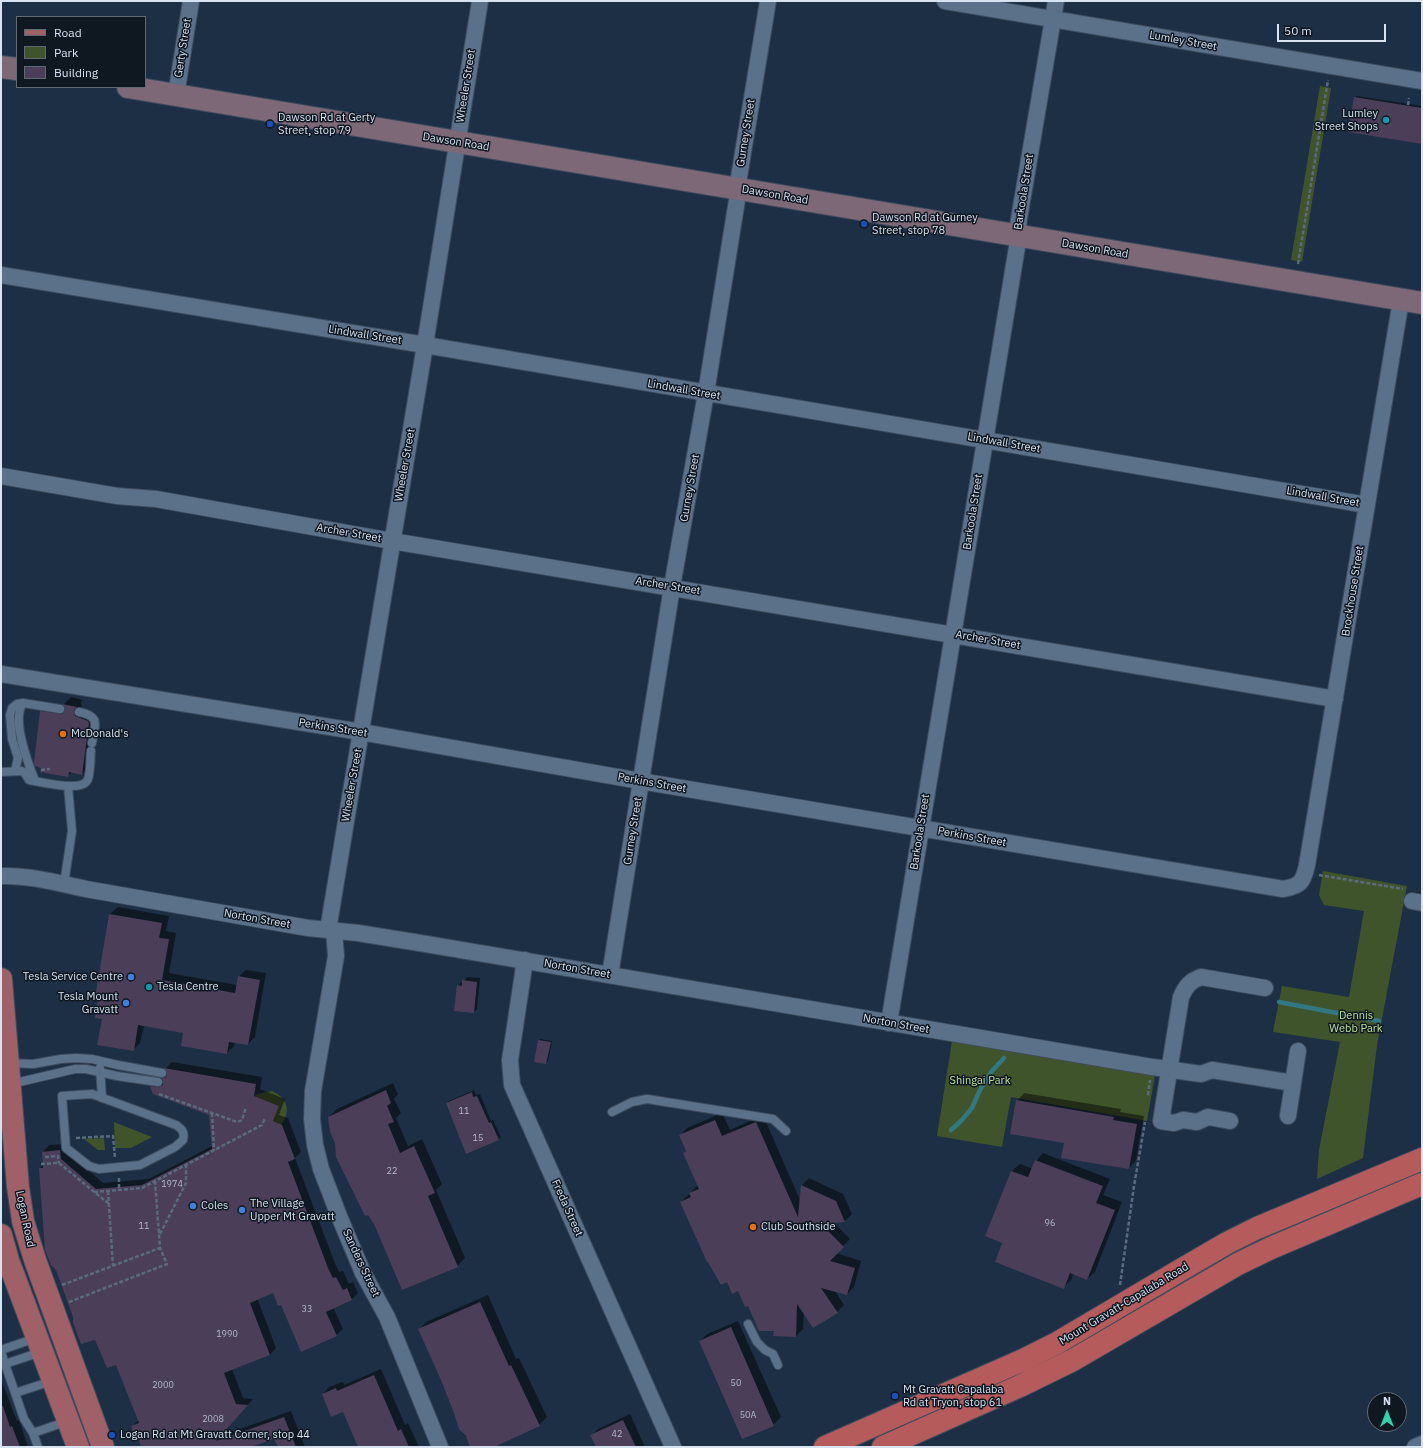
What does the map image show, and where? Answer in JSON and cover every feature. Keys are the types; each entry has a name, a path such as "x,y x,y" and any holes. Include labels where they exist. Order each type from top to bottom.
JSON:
{"highway":[{"name":"Mount Gravatt-Capalaba Road","path":"829,1446 1023,1360 1057,1343 1227,1243 1257,1228 1422,1159"},
{"name":"Mount Gravatt-Capalaba Road","path":"883,1447 1020,1386 1067,1363 1211,1279 1257,1254 1422,1184"}],"main road":[{"name":"Dawson Road","path":"134,88 1412,302"},
{"name":"Logan Road","path":"1,979 18,1187 23,1221 29,1242 103,1447"},
{"path":"1,1235 8,1260 78,1447"}],"street":[{"name":"Gerty Street","path":"176,95 191,1"},
{"name":"Wheeler Street","path":"331,930 361,732 480,1"},
{"name":"Gurney Street","path":"610,975 672,587 706,393 768,1"},
{"name":"Lumley Street","path":"945,1 1422,81"},
{"name":"Barkoola Street","path":"889,1023 1056,1"},
{"name":"Lindwall Street","path":"1,276 425,345 1367,504"},
{"name":"Brockhouse Street","path":"1308,878 1304,877 1367,504 1412,302"},
{"name":"Archer Street","path":"1,476 117,496 156,499 392,541 1335,699"},
{"path":"1,486 20,480"},
{"name":"Perkins Street","path":"1,674 361,732 641,781 1283,889 1294,888 1308,878"},
{"name":"Norton Street","path":"1,876 19,876 308,928 358,933 525,960 1152,1067 1201,1074 1212,1070 1293,1083"},
{"name":"Sanders Street","path":"331,930 336,956 313,1091 312,1105 313,1126 318,1159 339,1216 363,1273 389,1322 440,1447"},
{"name":"Freda Street","path":"525,960 510,1060 512,1085 673,1447"},
{"path":"1230,1121 1208,1117 1197,1122 1183,1120 1174,1123 1161,1121 1181,997 1185,988 1192,981 1201,977 1266,988"},
{"path":"1288,1116 1298,1051"},
{"path":"1415,1447 1422,1444"}],"lane":[{"path":"23,703 19,714 21,740 32,781"},
{"path":"15,771 18,758 12,740 10,711 14,705 23,703 60,709"},
{"path":"1,772 24,772 32,781 68,786 79,786 86,782 89,774 95,721 93,717 88,714 79,712"},
{"path":"64,884 72,831 68,786"},
{"path":"9,1074 33,1064 76,1058 162,1073"},
{"path":"100,1061 102,1098"},
{"path":"9,1074 45,1077 70,1069 86,1069 117,1076 158,1082"},
{"path":"92,1094 176,1125 184,1132 184,1140 175,1147 140,1165 99,1169 89,1166 66,1148 66,1139 62,1096 92,1094"},
{"path":"612,1112 632,1102 647,1099 773,1119 786,1131"},
{"path":"748,1324 757,1342 765,1350 772,1354 778,1364"},
{"path":"38,1447 33,1433 24,1419 1,1351 39,1345"},
{"path":"5,1364 39,1345"},
{"path":"15,1393 53,1381"},
{"path":"33,1433 68,1421"}],"path":[{"path":"1298,265 1328,79"},
{"path":"1408,106 1409,98"},
{"path":"1308,878 1413,891 1417,902"},
{"path":"1148,1102 1152,1067"},
{"path":"154,1092 237,1122 242,1120 246,1106"},
{"path":"212,1113 214,1151"},
{"path":"1120,1286 1134,1186 1146,1116"},
{"path":"94,1192 142,1188 262,1125 265,1118"},
{"path":"66,1139 113,1136 115,1162"},
{"path":"45,1157 58,1156 59,1163 109,1204"},
{"path":"41,1164 59,1163"},
{"path":"159,1235 186,1183 186,1165"},
{"path":"119,1174 119,1190"},
{"path":"66,1303 166,1264 160,1248 155,1181"},
{"path":"108,1191 113,1266"},
{"path":"60,1286 160,1248"}],"green space":[{"path":"1320,86 1331,88 1302,262 1291,260"},
{"name":"Dennis Webb Park","path":"1323,871 1407,886 1377,1045 1363,1158 1317,1179 1319,1150 1340,1042 1273,1032 1282,986 1349,997 1364,911 1324,905 1319,895"},
{"name":"Shingai Park","path":"952,1041 1155,1075 1147,1121 1011,1097 1002,1147 937,1136"},
{"path":"272,1091 282,1097 285,1101 287,1110 281,1125 273,1121 279,1106 264,1100 252,1099 257,1094"},
{"path":"114,1122 152,1137 131,1148 115,1148"},
{"path":"104,1138 105,1150 98,1150 84,1139"}],"building":[{"name":"Lumley Street Shops","path":"1354,97 1422,108 1422,144 1348,132"},
{"name":"McDonald's","path":"62,704 77,707 74,710 75,716 88,721 89,723 82,775 69,772 68,777 40,772 41,768 35,766 34,763 40,711 62,714 65,709"},
{"name":"Tesla Centre","path":"109,914 162,923 159,938 169,939 162,980 235,993 238,976 260,980 248,1045 229,1042 227,1054 181,1046 183,1033 138,1025 134,1051 97,1045 102,1019 95,1018 98,999 95,998"},
{"path":"462,980 477,982 474,1013 454,1011 457,985 462,986"},
{"path":"538,1040 551,1042 546,1064 534,1062"},
{"path":"164,1068 256,1084 254,1096 279,1106 273,1121 282,1125 295,1159 288,1162 328,1268 333,1278 336,1277 343,1290 347,1288 352,1300 326,1312 337,1336 301,1352 281,1305 278,1306 273,1293 250,1303 270,1355 224,1373 236,1404 248,1405 216,1441 284,1417 296,1447 278,1447 274,1439 251,1447 141,1447 139,1440 136,1439 131,1426 139,1423 116,1365 107,1368 95,1340 81,1344 56,1270 51,1265 45,1250 39,1168 43,1168 42,1152 60,1150 61,1159 96,1189 142,1185 212,1149 209,1115 153,1094 150,1086 158,1087 163,1085 162,1078 166,1077 167,1074"},
{"path":"386,1090 391,1103 387,1106 394,1122 388,1124 400,1153 414,1146 435,1193 428,1196 458,1267 402,1290 374,1224 368,1215 365,1216 336,1157 335,1143 330,1132 328,1117"},
{"path":"472,1092 473,1097 477,1096 489,1123 491,1122 499,1140 466,1154 446,1103"},
{"path":"1016,1100 1114,1117 1113,1120 1137,1124 1129,1169 1061,1158 1064,1143 1010,1134"},
{"name":"Club Southside","path":"715,1120 722,1136 756,1122 798,1217 801,1185 836,1201 845,1222 821,1224 844,1247 830,1261 855,1268 847,1295 821,1288 838,1313 813,1328 797,1304 796,1337 773,1336 774,1331 759,1331 748,1306 745,1307 738,1291 732,1294 727,1282 721,1285 707,1262 680,1202 691,1197 689,1193 699,1189 683,1153 686,1151 679,1135"},
{"path":"1035,1160 1103,1186 1096,1203 1115,1210 1087,1280 1070,1273 1064,1289 995,1262 1002,1243 985,1236 1011,1171 1028,1177"},
{"path":"480,1302 509,1366 511,1365 540,1426 494,1447 470,1447 466,1436 459,1429 441,1380 418,1329"},
{"path":"731,1327 774,1426 742,1439 699,1341"},
{"path":"374,1375 398,1431 401,1429 409,1447 358,1447 343,1412 331,1417 322,1394 336,1388 337,1391"},
{"path":"1,1406 3,1406 10,1427 12,1426 20,1447 1,1447"},
{"path":"623,1420 636,1447 596,1447 590,1435"}],"waterway":[{"path":"1279,1002 1379,1021"},
{"path":"951,1130 972,1108 980,1090 992,1071 1004,1058"}],"place":[{"name":"Lumley Street Shops","path":"1386,120"},
{"name":"Dawson Rd at Gerty Street, stop 79","path":"270,124"},
{"name":"Dawson Rd at Gurney Street, stop 78","path":"864,224"},
{"name":"McDonald's","path":"63,734"},
{"name":"Tesla Service Centre","path":"131,977"},
{"name":"Tesla Centre","path":"149,987"},
{"name":"Tesla Mount Gravatt","path":"126,1003"},
{"name":"Coles","path":"193,1206"},
{"name":"The Village Upper Mt Gravatt","path":"242,1210"},
{"name":"Club Southside","path":"753,1227"},
{"name":"Mt Gravatt Capalaba Rd at Tryon, stop 61","path":"895,1396"},
{"name":"Logan Rd at Mt Gravatt Corner, stop 44","path":"112,1435"}]}
